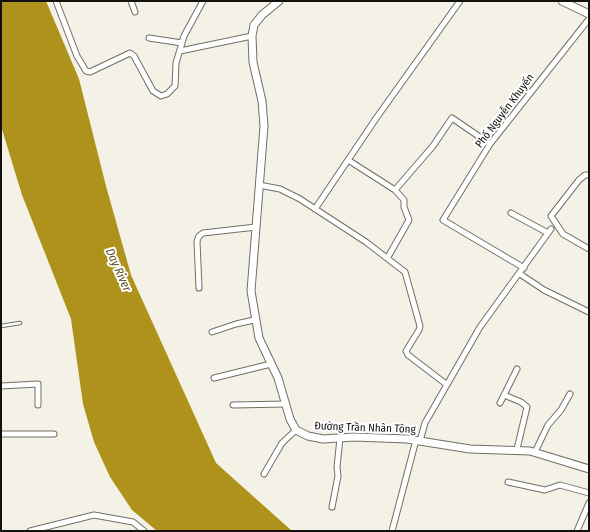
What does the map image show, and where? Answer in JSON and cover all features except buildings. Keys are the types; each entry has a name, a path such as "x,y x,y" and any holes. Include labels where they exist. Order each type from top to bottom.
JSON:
{"street":[{"path":"56,1 78,56 88,72 130,53 134,56 153,90 161,96 170,92 175,86 176,63 184,36 204,1"},
{"path":"131,1 135,12"},
{"path":"264,474 282,443 296,430 290,419 278,378 259,338 254,320 251,291 264,126 262,101 253,62 252,36 254,25 262,15 280,1"},
{"path":"315,209 460,1"},
{"path":"562,1 589,14"},
{"name":"Phố Nguyễn Khuyến","path":"524,268 443,220 490,144 589,20"},
{"path":"180,51 252,36"},
{"path":"150,38 182,43"},
{"path":"394,190 433,146 452,118 490,144"},
{"path":"348,160 394,190 404,200 404,207 409,220 388,258"},
{"path":"589,175 585,175 580,180 551,216 563,234 589,249"},
{"path":"259,185 280,189 315,209 388,258 405,272 420,326 406,351 408,355 446,384"},
{"path":"392,531 424,423 480,328 520,274 549,231 511,212"},
{"path":"199,288 197,241 199,236 203,232 256,227"},
{"path":"520,274 544,290 589,312"},
{"path":"212,332 254,320"},
{"path":"214,378 272,364"},
{"path":"500,403 517,369"},
{"path":"1,386 38,384 38,405"},
{"path":"535,452 548,425 570,394"},
{"path":"504,395 521,402 527,407 517,449"},
{"path":"232,405 286,404"},
{"name":"Đường Trần Nhân Tông","path":"296,430 308,436 324,439 354,437 418,441 470,449 517,449 535,452 589,469"},
{"path":"1,434 54,434"},
{"path":"332,507 338,476 337,467 340,438"},
{"path":"508,482 545,490 560,485 589,493"},
{"path":"577,531 589,503"},
{"path":"30,531 42,530 94,515 133,522 144,531"}],"lane":[{"path":"1,326 20,323"}],"water":[{"name":"Day River","path":"1,1 46,1 79,79 106,186 131,275 216,463 292,531 157,531 132,510 110,477 94,442 83,404 71,319 22,195 1,126"}]}
